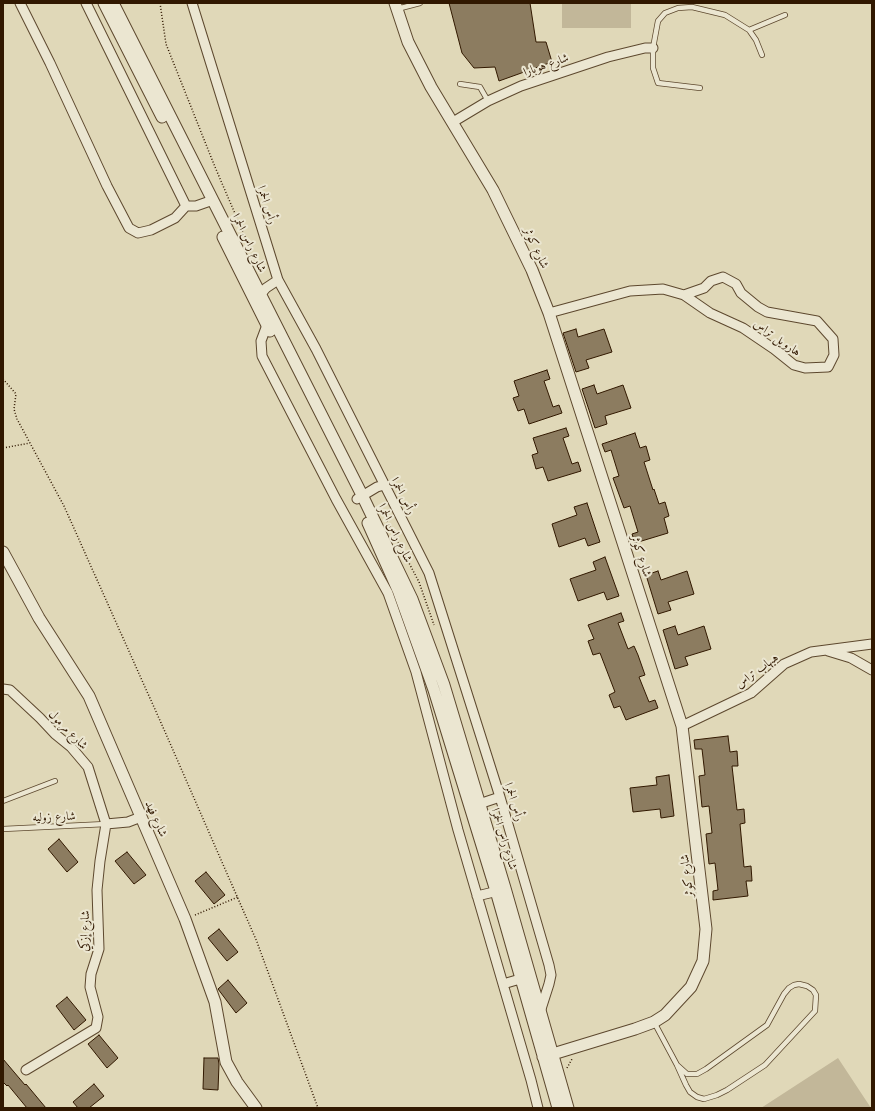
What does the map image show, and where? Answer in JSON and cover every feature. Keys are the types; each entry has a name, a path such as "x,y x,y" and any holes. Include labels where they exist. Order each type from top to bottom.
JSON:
{"street":[{"path":"20,3 50,63 106,186 129,228 138,233 151,230 175,218 186,206 196,206 209,201"},
{"path":"86,3 186,206"},
{"name":"شارع راس الحمرا","path":"104,3 209,201"},
{"name":"شارع راس الحمرا","path":"113,3 209,201 359,497 398,590 412,599 444,685 474,806 548,1056 568,1108"},
{"name":"رأس الحمرا","path":"192,3 278,280 316,349 429,573 500,797 549,965 551,975 540,1012"},
{"name":"شارع كوثر","path":"396,6 408,42 431,87 493,190 532,270 549,313 682,726 706,929 703,961 691,987 665,1015 654,1022 548,1056"},
{"name":"شارع هوبارا","path":"453,122 488,101 521,86 568,69 608,57 645,48 653,48"},
{"name":"هارويل تراس","path":"549,313 630,291 663,288 684,295 710,313 743,328 774,349 794,365 805,368 828,367 834,355 833,339 817,321 767,312 758,307 742,293 736,284 723,276 711,280 704,288 684,295"},
{"path":"258,298 266,288 278,280"},
{"path":"269,321 260,341 262,356 336,499 398,590 416,672 458,830 538,1108"},
{"path":"359,497 377,487 384,485"},
{"name":"شارع فهد","path":"3,552 39,618 89,696 185,919 215,1002 226,1062 237,1082 256,1108"},
{"name":"هبهاب تراس","path":"682,726 751,693 784,664 811,652 872,644"},
{"name":"هبهاب تراس","path":"825,650 851,658 872,670"},
{"name":"شارع مرمول","path":"3,689 10,690 55,734 71,747 88,767 106,824"},
{"path":"474,806 500,797"},
{"path":"106,824 128,822 140,817"},
{"name":"شارع إزكي","path":"26,1070 96,1028 98,1017 90,987 91,974 99,949 97,890 106,824"},
{"path":"477,896 500,890"},
{"path":"503,984 526,978"},
{"name":"شارع راس الحمرا","path":"526,978 540,1012 558,1108"}],"lane":[{"path":"396,6 420,3"},
{"path":"700,88 658,83 653,68 653,48 658,21 665,13 678,8 692,7 725,15 749,30 756,40 762,55"},
{"path":"749,30 785,15"},
{"path":"460,84 480,88 488,101"},
{"path":"3,801 55,781"},
{"name":"شارع زوليه","path":"3,829 106,824"},
{"path":"654,1022 690,1092 697,1097 704,1099 728,1090 765,1065 815,1011 816,995 813,990 807,986 799,984 794,985 784,994 767,1025 706,1069 697,1074 687,1074 677,1065"}],"path":[{"path":"3,379 16,394 14,409 17,419 64,506 238,897 257,942 318,1108"},
{"path":"3,448 30,443"},
{"path":"185,919 238,897"}],"shaded area":[{"path":"562,3 631,3 631,28 562,28"},
{"path":"838,1058 871,1108 761,1108"}],"building":[{"path":"449,3 530,3 536,42 546,42 552,62 499,81 495,67 474,68 462,53"},
{"path":"576,329 578,337 604,329 612,352 586,360 589,368 576,372 563,333"},
{"path":"547,370 550,379 544,381 553,407 559,405 562,413 529,424 524,409 518,411 513,398 519,396 514,381"},
{"path":"594,385 597,394 623,385 631,408 605,416 607,424 595,428 582,389"},
{"path":"566,428 569,436 563,438 572,464 578,462 581,471 548,481 543,467 536,469 532,455 538,453 533,438"},
{"path":"635,433 640,448 646,446 650,460 644,462 653,490 654,489 659,504 665,502 669,516 664,518 668,533 635,543 632,534 638,532 630,506 624,508 613,478 619,476 611,450 605,452 602,444"},
{"path":"587,503 600,542 588,546 585,538 559,547 552,524 577,515 574,507"},
{"path":"605,557 619,596 607,600 604,592 578,601 570,579 596,570 593,562"},
{"path":"658,571 661,580 687,571 694,594 668,602 671,610 658,614 646,575"},
{"path":"621,613 624,621 618,623 628,649 634,646 645,675 639,677 649,702 655,700 658,708 626,720 620,706 614,708 609,695 615,692 600,653 593,655 588,641 594,639 588,625"},
{"path":"675,626 678,635 704,626 711,649 685,657 688,665 675,669 663,630"},
{"path":"728,736 730,752 737,751 738,766 732,766 737,810 744,809 745,823 740,824 744,867 751,866 752,881 746,881 748,896 713,900 713,891 718,890 715,863 709,864 706,834 712,833 709,806 702,807 699,776 705,775 702,749 695,749 694,740"},
{"path":"669,775 674,816 661,818 660,809 633,812 630,788 657,785 656,777"},
{"path":"59,839 78,862 67,872 48,849"},
{"path":"127,852 146,875 134,884 115,861"},
{"path":"206,872 225,895 214,904 195,881"},
{"path":"219,929 238,952 227,961 208,938"},
{"path":"228,980 247,1003 236,1013 218,989"},
{"path":"67,997 86,1020 74,1030 56,1006"},
{"path":"99,1035 118,1058 107,1068 88,1044"},
{"path":"204,1058 218,1058 218,1090 203,1089"},
{"path":"3,1059 46,1108 27,1108 8,1085 7,1086 3,1082"},
{"path":"94,1084 104,1096 89,1108 78,1108 73,1102"}]}
